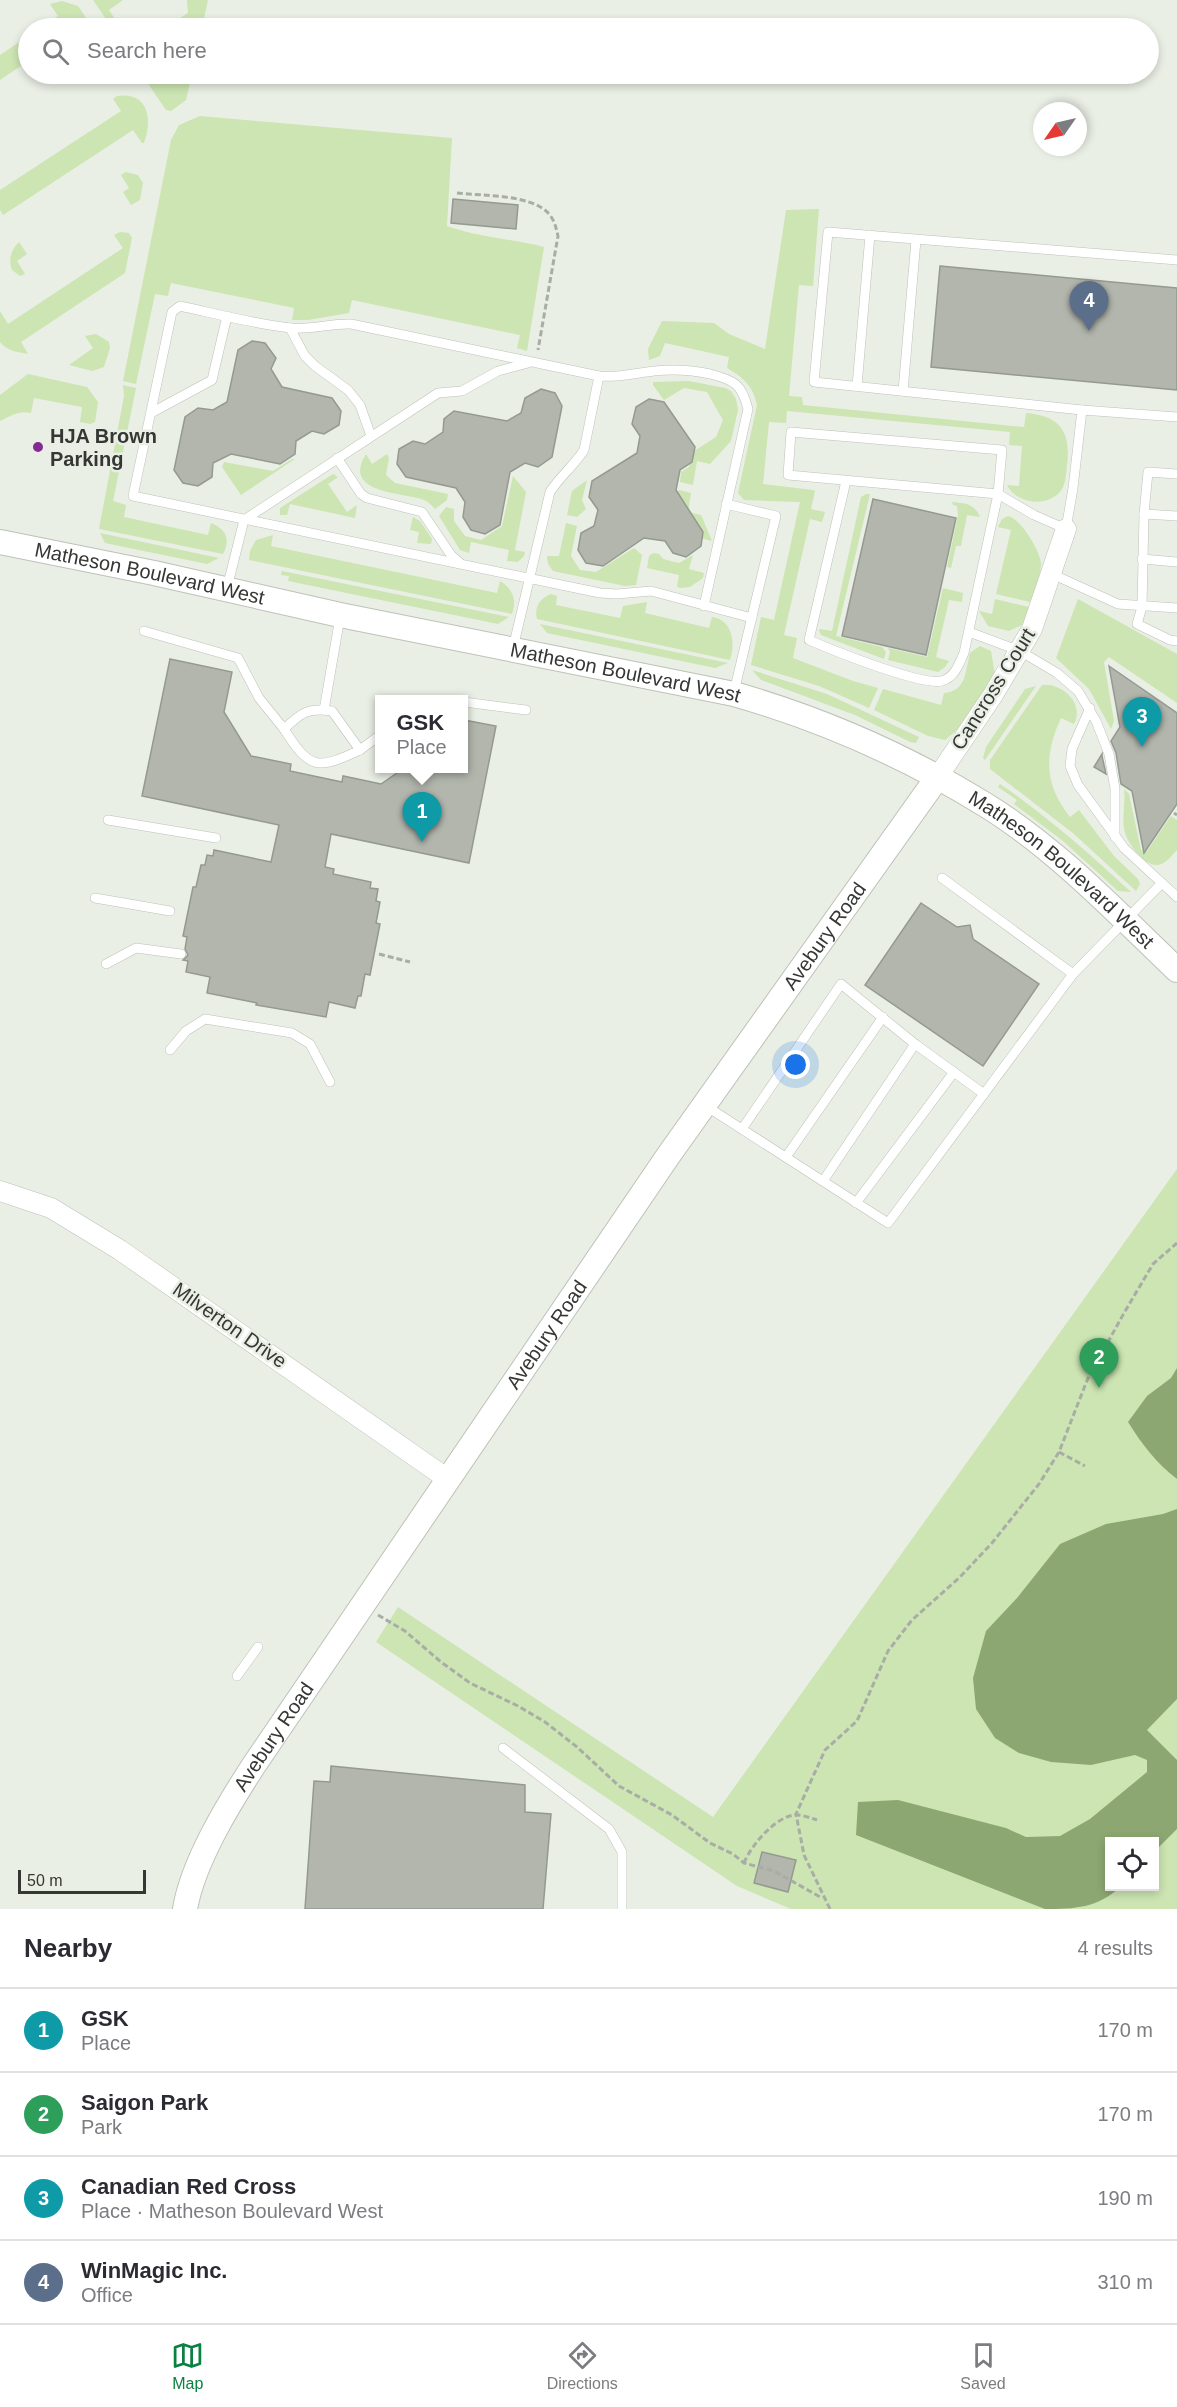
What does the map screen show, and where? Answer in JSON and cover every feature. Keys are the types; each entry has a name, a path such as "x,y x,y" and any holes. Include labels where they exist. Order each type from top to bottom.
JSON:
{"street":[{"name":"Cancross Court","path":"937,778 1032,629 1066,529"},
{"name":"Matheson Boulevard West","path":"0,542 227,588 340,615 734,694 793,712 842,732 985,804 1071,869 1177,970"},
{"name":"Avebury Road","path":"185,1909 206,1848 231,1800 704,1104 937,778"},
{"name":"Milverton Drive","path":"0,1191 51,1208 120,1250 449,1480"}],"lane":[{"path":"1177,260 828,232 814,382 1082,410 1177,417"},
{"path":"857,386 870,235"},
{"path":"903,391 916,240"},
{"path":"704,606 748,409 740,387 732,380 686,369 615,377 599,376 351,324 336,323 311,329 290,328 180,306 172,312 133,496 600,593 651,591 704,606 752,618"},
{"path":"151,413 212,380 227,316"},
{"path":"290,328 305,356 348,390 360,405 371,436"},
{"path":"227,588 244,520 438,393 462,392 498,370 533,363"},
{"path":"513,648 550,492 558,478 584,450 599,376"},
{"path":"846,481 809,640 883,668 931,681 943,681 956,671 969,633 998,494 1002,450 791,432 788,475 998,494 1034,516 1066,529 1082,410"},
{"path":"337,458 361,494 367,498 422,512 451,555 462,564"},
{"path":"1177,474 1148,472 1144,514 1142,607 1137,624 1170,640 1177,641"},
{"path":"726,504 776,516 734,694"},
{"path":"1144,514 1177,516"},
{"path":"1142,559 1177,562"},
{"path":"1052,574 1118,604 1177,608"},
{"path":"324,710 340,615"},
{"path":"144,631 238,658 259,698 284,729 298,752 313,763 333,763 360,750 375,739"},
{"path":"969,633 1020,651 1057,674 1078,691 1090,708 1109,754 1115,789 1115,837"},
{"path":"468,703 526,710"},
{"path":"284,729 300,715 316,708 332,711 360,750"},
{"path":"1090,708 1072,749 1070,766 1078,785 1136,862 1177,897"},
{"path":"108,820 216,838"},
{"path":"942,878 1074,974"},
{"path":"704,1104 888,1223 1074,974 1162,883"},
{"path":"96,898 170,910"},
{"path":"106,964 136,948 181,954"},
{"path":"742,1129 841,984 915,1044 984,1094"},
{"path":"786,1157 883,1017"},
{"path":"170,1050 186,1031 205,1019 292,1034 310,1044 330,1082"},
{"path":"823,1181 915,1044"},
{"path":"856,1203 954,1072"},
{"path":"237,1676 258,1647"},
{"path":"503,1748 609,1830 622,1852 622,1909"}],"path":[{"path":"457,193 529,201 549,214 555,222 558,236 533,363"},
{"path":"379,954 410,962"},
{"path":"830,1909 823,1899 804,1855 796,1814 825,1750 857,1721 888,1651 912,1620 960,1577 992,1543 1039,1484 1059,1452 1089,1378 1124,1313 1153,1264 1177,1243"},
{"path":"1059,1452 1085,1466"},
{"path":"363,1606 405,1631 470,1683 545,1722 577,1747 619,1786 662,1809 710,1844 732,1854 744,1863 774,1871 823,1899"},
{"path":"744,1863 748,1852 772,1825 796,1814 817,1820"}],"shaded area":[{"path":"93,0 123,0 109,10 114,18 105,18"},
{"path":"187,0 208,0 204,18 180,18 188,13"},
{"path":"62,1 78,6 86,18 55,18 58,16 50,4"},
{"path":"18,43 18,68 0,80 0,55"},
{"path":"148,84 190,84 186,100 171,111 166,110"},
{"path":"117,96 136,98 142,102 148,116 144,143 133,130 3,215 0,210 0,190 121,111 113,99"},
{"path":"200,116 452,138 447,226 544,247 527,351 517,348 520,335 352,300 349,313 308,320 292,320 294,308 171,283 168,296 155,294 136,384 123,381 171,140 179,125"},
{"path":"126,172 138,175 143,183 140,200 131,205 123,192 129,188 121,175"},
{"path":"819,209 813,286 799,285 789,396 802,397 803,405 1024,427 1026,413 1038,415 1048,418 1061,428 1067,444 1066,475 1062,489 1050,499 1034,502 1018,497 1007,485 1019,486 1022,446 1009,445 1010,432 787,411 786,423 769,422 763,484 813,490 815,491 811,509 825,512 822,522 810,519 784,635 797,638 793,658 878,688 869,708 819,686 751,665 761,617 774,620 800,502 744,500 738,493 757,405 753,392 746,383 727,368 729,357 665,343 660,356 649,360 648,349 662,321 714,323 729,334 765,349 786,210"},
{"path":"120,232 129,233 132,238 125,273 21,342 28,354 13,351 0,342 0,311 8,324 123,248 114,235"},
{"path":"19,242 27,254 17,261 25,274 20,276 12,270 10,262 12,251"},
{"path":"96,334 109,342 110,348 104,367 92,371 69,365 93,348 85,336"},
{"path":"28,374 87,387 98,402 95,422 90,424 80,422 82,407 34,398 31,413 11,415 0,421 0,395"},
{"path":"689,381 731,391 736,399 738,410 731,441 710,464 697,461 693,485 680,482 681,472 689,467 691,453 716,437 723,420 707,392 684,388 664,400 653,385 653,382"},
{"path":"123,385 136,388 113,501 126,505 124,517 208,535 211,523 216,525 227,539 223,554 99,529 124,396"},
{"path":"366,454 372,464 387,454 389,458 386,475 395,483 448,494 447,500 435,509 424,500 378,489 368,484 362,477 360,467"},
{"path":"295,459 241,495 222,467 224,462 273,471"},
{"path":"333,474 338,477 328,484 347,512 357,505 355,518 290,504 287,515 280,515 280,508"},
{"path":"513,476 526,492 515,550 525,552 524,556 518,562 507,561 509,550 471,542 469,553 460,550 439,516 446,507 454,509 454,521 465,536 481,540 502,526"},
{"path":"587,480 582,500 586,509 577,517 567,515 572,491"},
{"path":"680,490 691,493 688,512 701,515 712,541 700,538 674,493"},
{"path":"870,494 836,636 882,647 886,652 884,659 821,635 819,631 820,629 832,631 861,497"},
{"path":"952,502 972,507 980,517 967,515 961,546 956,546 951,568 947,567 958,515 957,506"},
{"path":"1008,516 1024,529 1040,560 1040,575 1030,602 996,594 1011,530 998,527 1002,519"},
{"path":"413,517 420,521 432,539 431,544 417,543 419,532 410,530"},
{"path":"566,523 577,526 571,556 580,570 596,572 634,548 642,555 636,585 625,586 553,571 548,564 547,556 559,556"},
{"path":"100,533 219,558 207,564 105,543"},
{"path":"273,535 271,546 497,593 500,581 513,595 512,614 249,560 250,551 256,540"},
{"path":"653,553 659,554 663,559 679,563 693,555 689,569 704,573 703,578 690,587 679,588 677,586 679,575 647,568 649,556"},
{"path":"282,571 509,617 498,624 288,581 289,576 281,575"},
{"path":"943,588 963,593 962,602 949,600 936,657 949,661 945,667 938,672 888,660 890,652 888,648 927,657"},
{"path":"551,594 557,596 556,605 620,618 623,606 647,602 645,613 709,628 712,617 719,619 724,622 731,633 733,646 730,660 537,619 536,611 539,604"},
{"path":"995,599 1029,607 1022,625 1009,631 988,626 979,611 992,614"},
{"path":"1078,599 1177,654 1177,703 1109,657 1104,662 1114,721 1111,729 1089,689 1056,658"},
{"path":"540,624 728,663 715,668 547,633"},
{"path":"980,646 991,651 995,675 957,730 945,740 928,736 874,710 883,689 941,705 944,693 952,691 961,684 970,653"},
{"path":"752,670 827,694 919,737 916,743 910,742 855,715 761,680"},
{"path":"1042,685 1057,687 1070,696 1077,716 1074,724 1061,718 1055,732 1049,769 1055,793 1070,817 1079,810 1114,856 1138,879 1140,884 1136,891 1074,834 990,769 990,760"},
{"path":"1036,686 985,760 983,758 986,747 1025,689"},
{"path":"1000,784 1067,835 1131,892 1118,891 1063,841 1014,804 1017,800 998,787"},
{"path":"1124,789 1129,794 1141,850 1147,851 1171,816 1177,820 1177,850 1164,863 1153,864 1142,858 1127,838 1123,823"},
{"path":"1177,1169 1177,1909 791,1909 737,1886 376,1642 398,1607 713,1817"},
{"path":"1177,1368 1177,1479 1150,1453 1128,1422 1147,1396 1171,1378"},
{"path":"1177,1509 1177,1699 1147,1730 1177,1760 1177,1829 1159,1847 1159,1837 1105,1837 1105,1891 1115,1891 1094,1903 1066,1909 1045,1909 856,1835 858,1802 898,1800 1006,1828 1026,1837 1060,1836 1090,1819 1147,1772 1147,1760 1135,1755 1091,1765 1051,1762 1019,1753 995,1738 976,1709 973,1678 986,1631 1017,1598 1060,1544 1106,1524 1163,1514"}],"building":[{"path":"453,199 518,205 516,229 451,223"},
{"path":"940,266 1177,288 1177,390 931,367"},
{"path":"252,341 265,343 276,358 271,369 282,387 332,398 341,411 339,425 324,434 312,431 296,441 295,454 280,464 231,454 213,463 212,477 198,486 183,483 174,470 185,417 198,408 213,410 227,402 238,350"},
{"path":"541,389 555,393 562,406 552,457 538,467 525,463 510,472 500,525 485,534 471,530 463,517 465,502 456,488 406,477 397,464 399,449 413,441 425,444 443,432 444,419 454,411 507,421 521,413 525,398"},
{"path":"649,399 664,402 695,447 692,462 680,470 676,490 703,532 701,546 686,557 673,553 665,541 644,538 603,566 586,563 578,550 581,533 594,526 598,510 589,497 592,481 637,453 640,436 632,424 636,407"},
{"path":"873,499 956,518 926,655 842,636"},
{"path":"170,659 232,672 224,712 251,756 291,764 290,771 342,782 343,776 381,784 397,773 468,773 468,721 496,726 469,863 331,834 325,867 334,869 333,874 371,882 370,888 378,889 376,901 380,902 376,923 380,924 370,975 365,974 361,996 358,996 355,1008 329,1002 326,1017 256,1005 257,1003 207,993 210,977 186,972 188,961 183,960 188,955 185,949 187,937 183,936 193,887 196,887 201,865 205,865 207,855 213,856 214,850 271,862 279,825 142,796"},
{"path":"1109,666 1177,713 1177,804 1144,853 1132,791 1121,784 1116,753 1111,741 1120,727"},
{"path":"1102,754 1102,756 1106,774 1094,767"},
{"path":"921,903 957,927 970,925 973,939 1039,984 983,1066 865,985"},
{"path":"331,1766 525,1785 525,1812 551,1814 543,1909 305,1909 314,1781 330,1782"},
{"path":"762,1852 796,1860 788,1892 754,1883"}],"place":[{"name":"WinMagic Inc.","path":"1089,331"},
{"name":"HJA Brown Parking","path":"38,447"},
{"name":"Canadian Red Cross","path":"1142,747"},
{"name":"GSK","path":"422,842"},
{"name":"Saigon Park","path":"1099,1388"}]}
